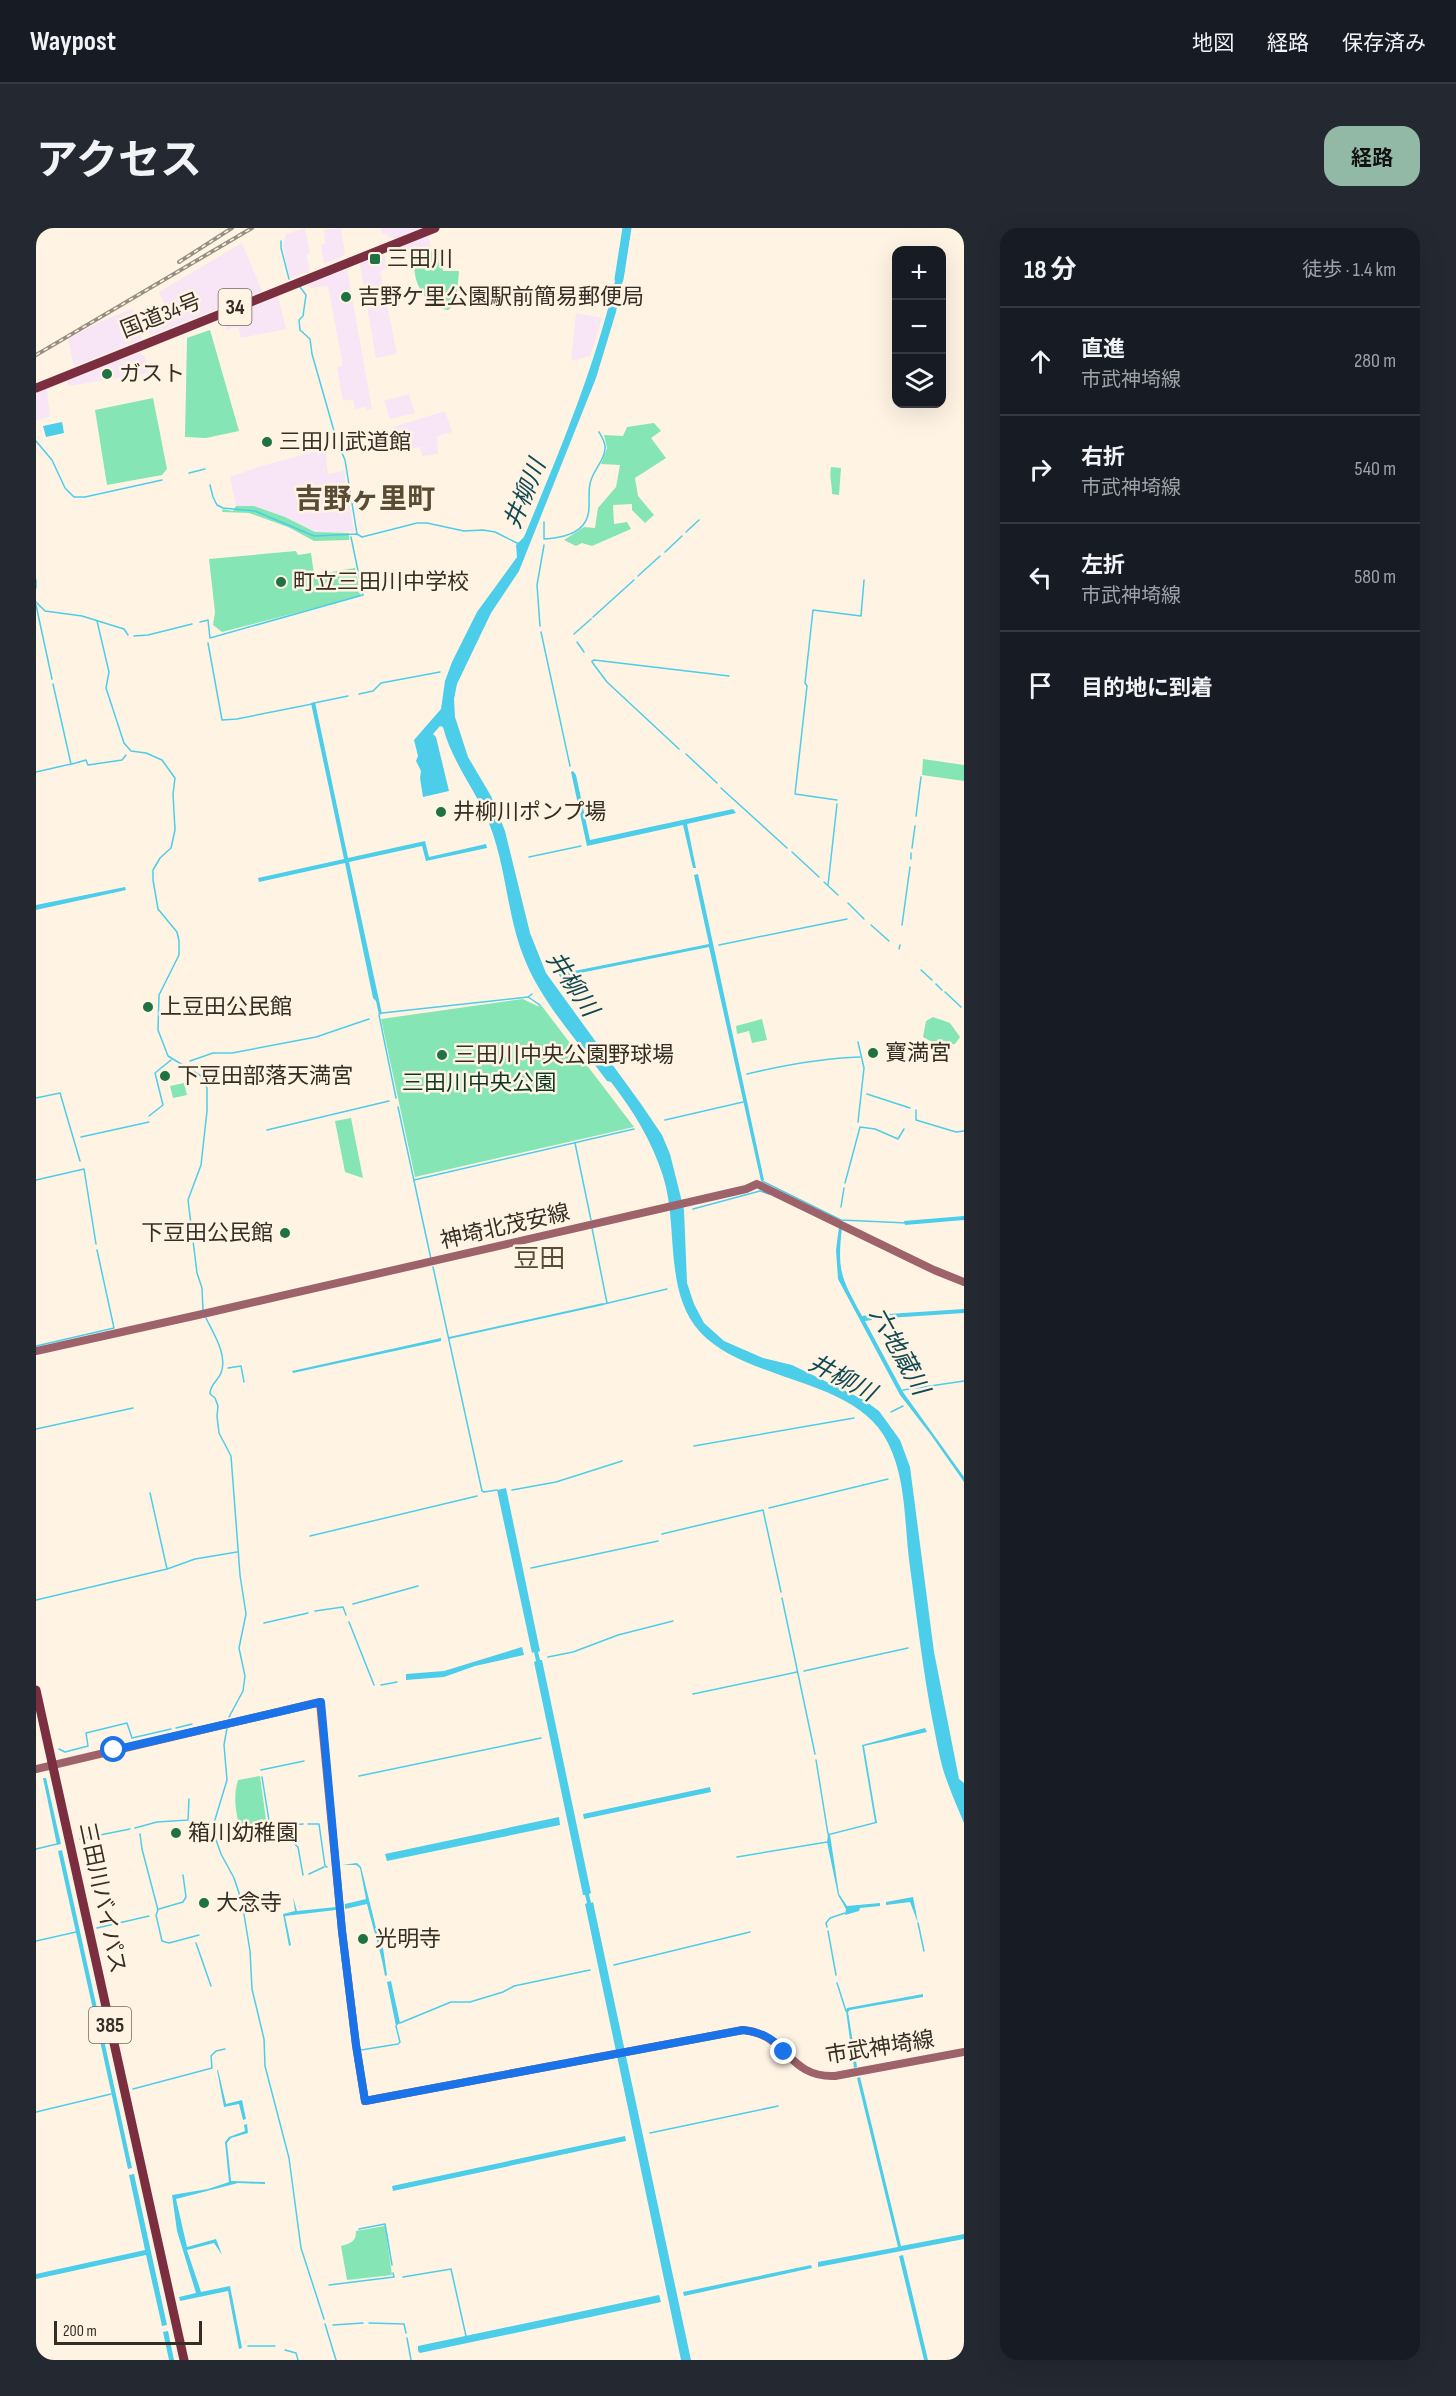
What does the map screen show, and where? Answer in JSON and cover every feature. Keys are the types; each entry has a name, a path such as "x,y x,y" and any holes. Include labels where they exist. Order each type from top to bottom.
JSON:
{"highway":[{"name":"国道34号","path":"36,388 435,228"},
{"name":"三田川バイパス","path":"36,1690 184,2360"}],"main road":[{"name":"神埼北茂安線","path":"36,1351 667,1208 746,1189 757,1184 934,1270 964,1282"},
{"name":"市武神埼線","path":"36,1769 321,1702 342,1931 365,2101 731,2031 753,2031 770,2038 803,2070 823,2077 964,2052"}],"shaded area":[{"path":"305,228 310,253 306,255 310,271 290,278 283,247 286,234"},
{"path":"341,228 345,253 342,257 324,264 321,245 325,243 324,230"},
{"path":"381,228 422,228 394,239 382,233"},
{"path":"428,235 432,251 409,256 399,245"},
{"path":"242,243 262,291 152,335 149,333 146,325 168,314 159,292"},
{"path":"384,254 388,268 380,271 397,354 376,358 360,265 361,262"},
{"path":"347,269 372,409 367,410 366,407 355,409 353,399 343,401 337,368 343,365 328,286 310,288 309,283"},
{"path":"278,296 286,329 241,338 238,327 226,330 224,319"},
{"path":"132,309 142,339 74,366 68,339 102,321"},
{"path":"576,313 602,318 590,356 571,361"},
{"path":"139,353 145,357 148,373 69,386 67,381"},
{"path":"47,389 50,417 36,420 36,393"},
{"path":"409,394 415,413 390,419 384,401"},
{"path":"445,411 452,432 437,436 438,454 422,456 420,447 404,450 401,434 393,436 393,427"},
{"path":"325,449 328,474 344,471 354,532 315,532 285,517 254,506 236,506 230,477"}],"green space":[{"path":"432,251 442,252 443,271 459,271 456,304 448,310 440,308 427,299 418,285 414,269 415,261 422,254"},
{"path":"210,330 239,431 206,438 185,437 187,338"},
{"path":"153,398 167,469 162,475 107,485 95,410"},
{"path":"654,423 661,431 651,438 666,458 635,478 638,496 654,515 645,523 632,510 632,504 613,505 614,524 627,522 631,529 592,546 582,543 576,546 564,540 584,527 595,528 598,508 616,487 620,465 601,464 607,448 604,435 623,436 627,427"},
{"path":"831,467 841,468 839,495 832,494"},
{"path":"236,506 254,506 285,517 315,532 349,533 349,540 314,541 288,527 249,513 222,512 223,509 233,511"},
{"path":"296,551 298,555 311,553 314,575 355,568 361,596 222,632 213,625 215,612 209,559"},
{"path":"923,759 964,765 964,781 922,775"},
{"name":"三田川中央公園","path":"523,999 537,1006 541,1005 634,1127 415,1177 381,1019"},
{"path":"933,1017 950,1023 960,1037 955,1044 938,1045 923,1037 926,1021"},
{"path":"762,1019 767,1040 752,1043 749,1031 737,1034 736,1026"},
{"path":"184,1083 187,1095 173,1098 170,1086"},
{"path":"351,1118 363,1178 345,1172 335,1121"},
{"path":"260,1776 267,1827 242,1838 235,1802 238,1780"},
{"path":"385,2226 392,2275 347,2280 341,2246 352,2242 356,2231"}],"water":[{"path":"618,268 625,269 616,312 596,378 519,571 491,613 457,684 454,699 455,717 468,757 491,796 505,831 530,933 546,973 641,1104 662,1135 670,1154 684,1210 687,1283 704,1323 724,1341 763,1358 792,1365 864,1400 879,1411 900,1440 910,1467 934,1652 959,1779 964,1783 964,1823 945,1774 937,1745 920,1645 902,1488 899,1472 888,1443 873,1421 852,1405 827,1392 745,1362 720,1349 700,1332 688,1316 676,1278 668,1195 653,1150 627,1104 560,1020 530,972 518,939 500,858 490,826 452,753 443,727 440,726 433,734 436,737 449,791 423,797 421,771 416,761 418,756 414,740 441,709 445,681 452,662 477,612 517,557 516,545 524,537 589,371"},
{"path":"62,422 64,433 46,437 43,426"},
{"path":"315,702 348,858 425,841 429,857 486,844 487,848 426,861 422,846 349,862 382,1014 379,1015 376,1001 373,998 345,863 259,882 258,878 344,859 311,703"},
{"path":"573,771 576,775 590,840 733,809 736,813 687,824 696,868 693,868 683,825 587,846 571,772"},
{"path":"698,874 764,1180 761,1181 709,947 560,977 559,974 709,944 694,875"},
{"path":"125,887 126,890 36,910 36,905"},
{"path":"964,1216 964,1220 905,1225 904,1221"},
{"path":"839,1227 842,1227 840,1254 842,1274 849,1292 862,1316 871,1315 872,1320 865,1321 903,1392 964,1477 964,1482 900,1395 838,1279 836,1250"},
{"path":"603,1303 604,1305 449,1339 449,1337"},
{"path":"964,1309 964,1313 873,1319 873,1315"},
{"path":"441,1338 441,1341 293,1373 292,1371"},
{"path":"506,1488 540,1651 538,1652 542,1660 591,1893 589,1894 591,1903 593,1902 691,2360 681,2360 585,1904 587,1903 583,1895 534,1662 536,1661 534,1652 532,1653 497,1490"},
{"path":"522,1647 524,1655 475,1666 444,1677 406,1680 406,1674 444,1671"},
{"path":"925,1728 927,1732 864,1746 877,1823 830,1835 839,1894 847,1906 880,1903 880,1906 860,1908 859,1911 845,1915 846,1909 838,1895 827,1842 828,1834 875,1822 862,1745"},
{"path":"43,1778 46,1778 61,1844 57,1845"},
{"path":"710,1787 711,1792 584,1819 583,1814"},
{"path":"559,1817 560,1825 387,1861 385,1854"},
{"path":"62,1850 98,2013 94,2014 58,1851"},
{"path":"357,1863 361,1867 377,1932 382,1941 387,1975 385,1976 367,1904 345,1909 345,1904 366,1899 360,1868 356,1865 342,1865"},
{"path":"293,1897 297,1911 336,1907 336,1910 285,1916 291,1945 289,1946 283,1914 295,1911"},
{"path":"913,1897 918,1923 910,1902 886,1905 886,1902"},
{"path":"391,1981 400,2023 396,2026 387,1982"},
{"path":"923,1994 923,1997 848,2012 857,2067 854,2068 847,2008"},
{"path":"99,2017 132,2168 128,2169 95,2018"},
{"path":"217,2070 226,2104 242,2100 246,2119 243,2120 239,2104 224,2107"},
{"path":"860,2077 901,2246 964,2234 964,2239 818,2267 818,2262 898,2247 857,2078"},
{"path":"247,2124 248,2133 231,2138 227,2143 231,2181 265,2182 265,2184 238,2183 176,2199 187,2247 216,2239 222,2255 214,2243 187,2250 201,2292 230,2286 242,2348 239,2349 228,2291 180,2301 179,2297 196,2293 177,2231 172,2195 208,2189 229,2182 225,2142 229,2137 245,2131 244,2125"},
{"path":"625,2136 626,2141 393,2191 392,2186"},
{"path":"134,2174 167,2325 162,2326 146,2255 36,2279 36,2274 145,2250 129,2175"},
{"path":"903,2255 928,2360 924,2360 899,2256"},
{"path":"811,2265 812,2268 684,2296 683,2292"},
{"path":"659,2295 661,2302 420,2353 418,2351 418,2346"},
{"path":"168,2331 174,2360 169,2360 163,2332"}],"waterway":[{"name":"井柳川","path":"619,279 627,228"},
{"path":"281,241 289,279"},
{"path":"300,287 306,295 303,316 299,320 300,330 310,339 312,354 334,431"},
{"path":"544,522 544,539 570,534 583,525 589,510 591,479 603,458 605,449 599,432"},
{"path":"36,441 52,460 65,488 74,497 85,497 162,480"},
{"path":"339,446 345,460 357,534"},
{"path":"189,473 205,469"},
{"path":"210,485 217,505 223,508 255,511 314,536 357,534 362,537 417,523 427,523 464,531 495,532 519,544"},
{"path":"686,532 699,520"},
{"path":"665,552 682,536"},
{"path":"200,622 208,620 210,638 363,595 351,537"},
{"path":"540,626 537,585 544,545"},
{"path":"638,576 660,556"},
{"path":"36,580 36,588"},
{"path":"593,617 634,580"},
{"path":"837,800 795,794 813,610 861,616 864,580"},
{"path":"36,602 45,611 82,616 124,629 128,635"},
{"path":"36,605 52,679"},
{"path":"574,634 591,619"},
{"path":"97,621 109,672 106,688 124,743 131,751 146,753 162,760 175,778 173,794 175,830 171,848 160,858 153,870 153,880 158,909 177,932 179,955 159,995 158,1030 168,1056 201,1076 207,1088 201,1165 188,1200 197,1273 202,1288 203,1310"},
{"path":"134,636 148,635 192,624"},
{"path":"541,632 570,766"},
{"path":"577,642 584,652"},
{"path":"208,643 222,720 312,704"},
{"path":"592,661 729,676"},
{"path":"592,662 607,682 679,749"},
{"path":"359,694 373,691 381,683 440,672"},
{"path":"36,772 71,764 53,684"},
{"path":"314,703 348,696"},
{"path":"686,754 717,783"},
{"path":"72,764 86,760 88,765 122,760 126,755"},
{"path":"916,816 921,777"},
{"path":"721,788 787,848"},
{"path":"828,885 837,804"},
{"path":"912,848 915,826"},
{"path":"529,857 581,846"},
{"path":"792,852 819,877"},
{"path":"911,853 911,859"},
{"path":"902,925 910,867"},
{"path":"824,882 838,895"},
{"path":"848,903 864,919"},
{"path":"719,945 847,919"},
{"path":"871,925 889,941"},
{"path":"899,949 900,945"},
{"path":"921,970 932,980"},
{"path":"936,984 942,990"},
{"path":"945,992 961,1007"},
{"path":"382,1013 528,997 532,994"},
{"path":"528,997 540,1005"},
{"path":"379,1015 396,1098"},
{"path":"190,1061 213,1053 232,1053 316,1037 369,1019"},
{"path":"858,1042 864,1068 858,1122"},
{"path":"747,1074 803,1062 860,1057"},
{"path":"149,1116 163,1105 155,1073 171,1060"},
{"path":"36,1098 60,1093 80,1161"},
{"path":"867,1094 910,1108"},
{"path":"267,1130 389,1101"},
{"path":"665,1120 743,1102"},
{"path":"398,1107 431,1259"},
{"path":"916,1110 916,1120 956,1132 964,1131"},
{"path":"81,1137 149,1122"},
{"path":"845,1183 860,1127 875,1129 898,1139 904,1129"},
{"path":"414,1180 634,1129"},
{"path":"575,1143 591,1220"},
{"path":"36,1180 84,1169 96,1244"},
{"path":"762,1181 841,1220 907,1223"},
{"path":"841,1207 844,1188"},
{"path":"693,1209 760,1191 769,1194"},
{"path":"592,1228 607,1303"},
{"path":"36,1346 114,1328 97,1250"},
{"path":"433,1267 482,1491 497,1490"},
{"path":"604,1304 667,1289"},
{"path":"206,1318 219,1344 223,1359 221,1373 211,1388 210,1394 215,1398 218,1406 219,1433 231,1456 240,1575 246,1614 239,1648 245,1676 243,1691 229,1717"},
{"path":"228,1368 241,1366 244,1382"},
{"name":"六地蔵川","path":"903,1390 964,1381"},
{"name":"六地蔵川","path":"891,1412 903,1406"},
{"path":"36,1429 133,1408"},
{"path":"694,1446 854,1418"},
{"path":"512,1490 556,1482 622,1461"},
{"path":"769,1508 888,1479"},
{"path":"150,1493 167,1569"},
{"path":"310,1536 477,1496"},
{"path":"662,1534 763,1510 781,1592"},
{"path":"531,1568 658,1541"},
{"path":"36,1600 167,1569 195,1559 237,1552"},
{"path":"353,1604 418,1586"},
{"path":"782,1598 815,1754"},
{"path":"315,1611 343,1607 346,1615"},
{"path":"264,1623 308,1613"},
{"path":"548,1657 573,1652 618,1635 673,1621"},
{"path":"349,1622 374,1685"},
{"path":"804,1671 908,1648"},
{"path":"693,1694 797,1672"},
{"path":"381,1685 397,1682"},
{"path":"59,1749 65,1752 88,1746 86,1733 127,1723 132,1738 171,1729"},
{"path":"176,1728 192,1724"},
{"path":"227,1728 224,1745 227,1780 214,1823 214,1834 242,1902 250,1951 252,1989 264,2039 265,2066 289,2158 301,2248 324,2319"},
{"path":"359,1776 541,1738"},
{"path":"816,1760 828,1834"},
{"path":"261,1770 304,1761"},
{"path":"262,1777 270,1827 303,1824"},
{"path":"135,1828 157,1822 188,1820 189,1799"},
{"path":"308,1824 319,1824 327,1867"},
{"path":"286,1827 288,1838 298,1847 303,1875"},
{"path":"80,1839 130,1829"},
{"path":"140,1834 158,1910 156,1915 162,1941 169,1943 199,1935"},
{"path":"737,1857 827,1842"},
{"path":"36,1849 57,1844"},
{"path":"309,1874 324,1867"},
{"path":"159,1909 183,1902 186,1897 183,1875"},
{"path":"827,1927 826,1923 830,1918 845,1913"},
{"path":"97,1928 149,1916"},
{"path":"918,1923 924,1951"},
{"path":"828,1931 836,1975"},
{"path":"36,1941 76,1932"},
{"path":"614,1965 750,1932"},
{"path":"196,1943 211,1986"},
{"path":"400,2023 451,2002 470,2002 503,1992 514,1986 590,1970"},
{"path":"837,1983 846,2011"},
{"path":"361,2050 398,2044 400,2042 396,2026"},
{"path":"133,2089 212,2068 211,2056 216,2051 225,2049"},
{"path":"36,2112 111,2094"},
{"path":"650,2133 778,2106"},
{"path":"359,2229 385,2224 392,2265"},
{"path":"403,2277 451,2269 466,2336"},
{"path":"329,2285 394,2277 393,2273"},
{"path":"333,2325 363,2323"},
{"path":"369,2323 404,2324 406,2333"},
{"path":"325,2324 336,2360"},
{"path":"407,2338 411,2360"},
{"path":"248,2346 275,2346"},
{"path":"285,2350 296,2353 298,2360"}],"railway":[{"path":"179,262 232,228"},
{"path":"36,355 252,228"}],"place":[{"name":"三田川","path":"375,259"},
{"name":"吉野ケ里公園駅前簡易郵便局","path":"346,297"},
{"name":"ガスト","path":"107,374"},
{"name":"三田川武道館","path":"267,442"},
{"name":"町立三田川中学校","path":"281,582"},
{"name":"井柳川ポンプ場","path":"441,812"},
{"name":"上豆田公民館","path":"148,1007"},
{"name":"寶満宮","path":"873,1053"},
{"name":"三田川中央公園野球場","path":"442,1055"},
{"name":"下豆田部落天満宮","path":"165,1076"},
{"name":"下豆田公民館","path":"285,1233"},
{"name":"箱川幼稚園","path":"176,1833"},
{"name":"大念寺","path":"204,1903"},
{"name":"光明寺","path":"363,1939"}],"district":[{"name":"吉野ヶ里町","path":"365,499"},
{"name":"豆田","path":"539,1259"}],"route":[{"path":"114,1750 321,1702 342,1931 359,2072 365,2101 731,2031 743,2030 762,2034 770,2038 784,2052"}]}
